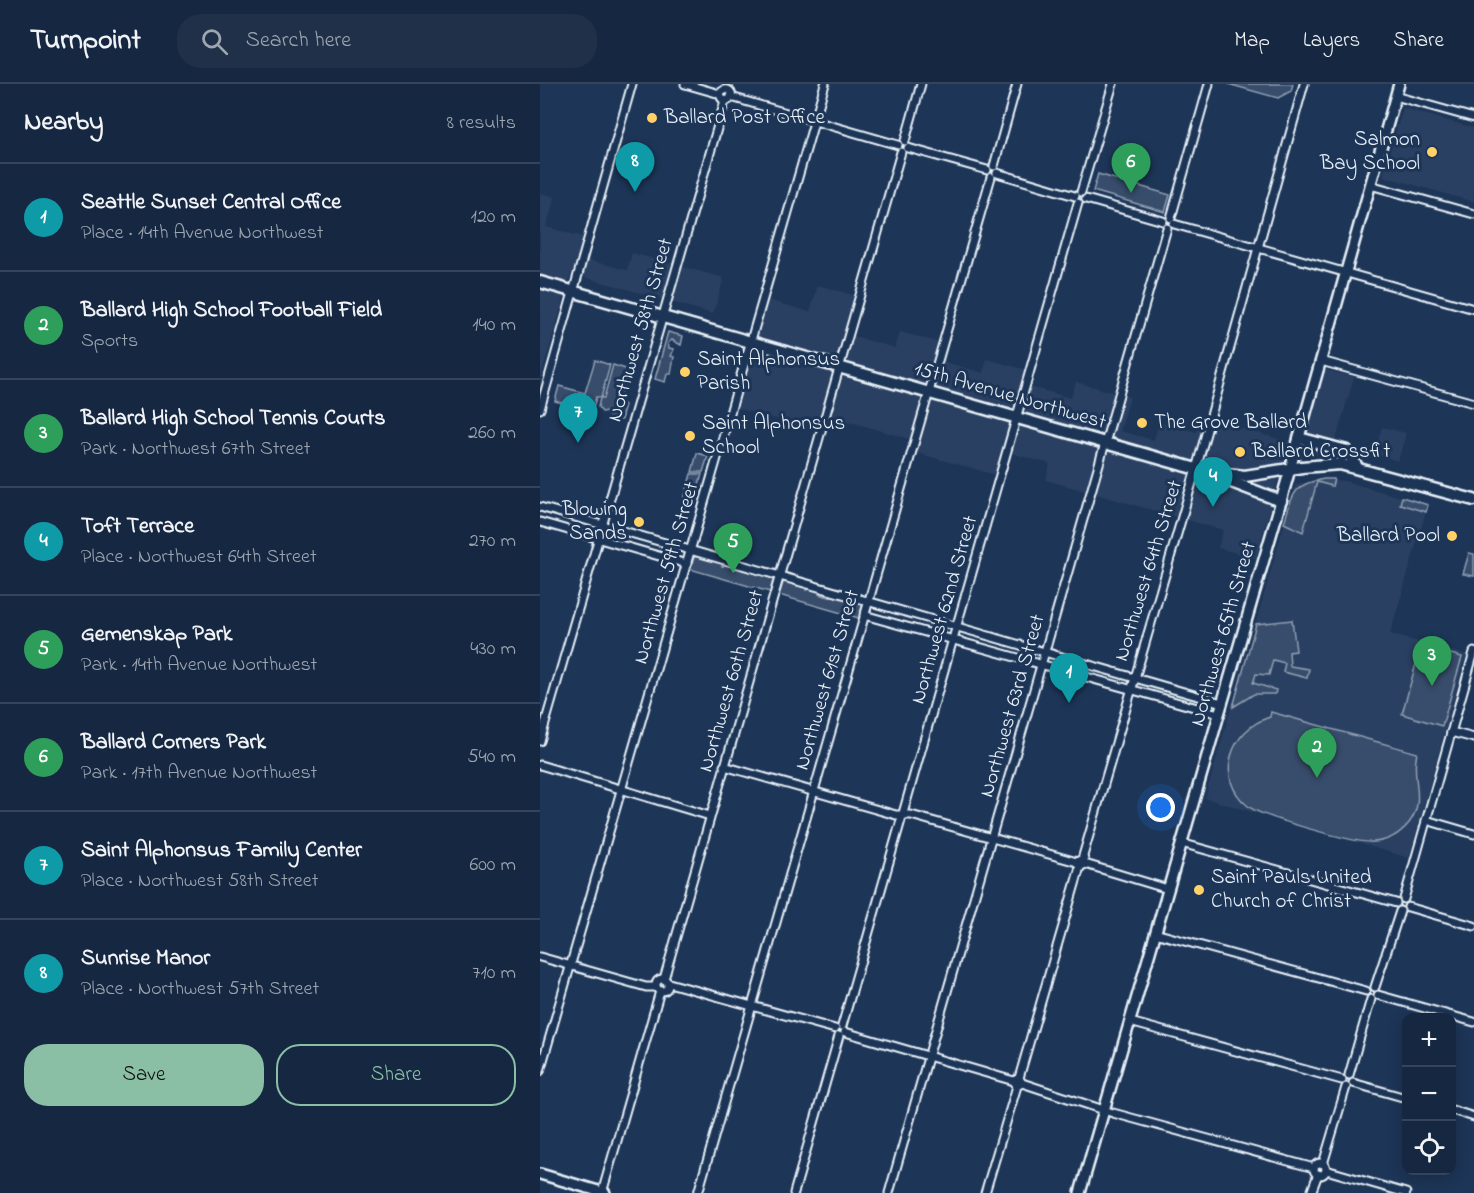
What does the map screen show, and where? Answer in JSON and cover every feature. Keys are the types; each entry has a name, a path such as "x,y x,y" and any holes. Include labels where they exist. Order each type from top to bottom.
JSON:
{"main road":[{"name":"15th Avenue Northwest","path":"540,282 1202,471 1245,476 1332,464 1357,467 1474,500"},
{"path":"1299,438 1347,451 1357,467"},
{"path":"1202,471 1281,501"}],"street":[{"path":"540,408 632,84"},
{"path":"685,84 1474,309"},
{"name":"Northwest 59th Street","path":"540,1071 825,84"},
{"name":"Northwest 60th Street","path":"667,981 724,766 841,368 921,84"},
{"name":"Northwest 61st Street","path":"698,1193 1017,84"},
{"name":"Northwest 62nd Street","path":"794,1193 1113,84"},
{"name":"Northwest 63rd Street","path":"889,1193 1044,653 1171,223 1209,84"},
{"name":"Northwest 64th Street","path":"985,1193 1134,679 1202,471 1257,248 1304,84"},
{"name":"Northwest 65th Street","path":"1080,1193 1281,501 1398,84"},
{"path":"725,97 729,87"},
{"path":"1395,96 1474,118"},
{"name":"Northwest 58th Street","path":"540,741 725,97"},
{"path":"1370,185 1474,214"},
{"path":"1321,361 1474,404"},
{"path":"540,507 1222,703"},
{"path":"540,522 687,564"},
{"path":"864,615 1219,714"},
{"path":"1181,843 1396,903 1404,899 1474,652"},
{"path":"1451,732 1474,738"},
{"path":"540,765 710,816"},
{"path":"724,766 902,815 911,815 1168,889"},
{"path":"1426,820 1474,834"},
{"path":"1404,899 1408,902 1408,907"},
{"path":"540,957 646,987 666,989 667,981 1018,1082 1316,1171 1322,1175 1349,1075 1375,997 1375,987 1400,911 1396,903"},
{"path":"1400,911 1408,907 1474,926"},
{"path":"1155,933 1366,991 1375,997 1474,1022"},
{"path":"1366,991 1370,987 1375,987"},
{"path":"540,1174 603,1193 658,989"},
{"path":"1130,1022 1402,1097"},
{"path":"1456,1111 1474,1116"},
{"path":"1324,1167 1406,1193"},
{"path":"1311,1193 1316,1171"}],"shaded area":[{"path":"1228,84 1293,84 1291,91 1278,98"},
{"name":"Salmon Bay School","path":"1403,108 1474,128 1474,202 1383,176"},
{"path":"1098,174 1170,195 1165,212 1093,191"},
{"path":"540,193 555,197 546,227 594,240 588,260 627,270 632,253 724,278 713,314 571,273 540,380"},
{"path":"818,285 863,298 853,336 895,348 900,332 949,345 945,362 983,373 987,359 1034,372 1031,387 1071,398 1076,382 1130,397 1120,431 1154,440 1159,422 1196,432 1201,417 1304,446 1326,370 1354,377 1332,453 1284,458 1256,558 1218,548 1223,530 1046,480 1050,464 1004,451 996,475 917,453 920,442 830,416 825,433 737,408 768,300 810,312"},
{"path":"668,332 683,336 681,345 672,340 668,343 669,348 674,349 671,356 674,357 671,374 667,374 665,382 655,379"},
{"path":"595,360 610,365 601,398 604,398 613,365 629,370 619,403 625,405 621,420 609,417 606,411 602,412 598,407 600,398 596,397 592,412 555,401 559,386 585,393"},
{"path":"1382,427 1406,433 1398,461 1374,454"},
{"path":"697,453 708,456 703,472 692,472"},
{"path":"691,474 702,474 694,502 684,499"},
{"path":"1324,479 1334,479 1332,486 1317,482 1303,532 1284,523 1295,492 1306,484"},
{"path":"1329,480 1344,481 1428,505 1390,634 1466,655 1409,858 1205,798 1296,484"},
{"path":"1402,497 1428,505 1426,512 1400,504"},
{"path":"1469,553 1474,554 1474,576 1463,574"},
{"path":"698,555 771,576 773,581 770,592 690,569 694,558"},
{"path":"787,581 859,602 862,606 859,618 779,595 783,583"},
{"path":"1292,620 1296,651 1289,652 1290,666 1309,669 1307,678 1283,672 1285,663 1273,660 1269,675 1256,674 1253,683 1276,690 1275,694 1254,694 1233,707 1256,624"},
{"path":"1421,646 1462,657 1442,726 1402,714"},
{"path":"1271,712 1417,753 1415,771 1418,797 1409,823 1398,834 1389,838 1374,842 1364,841 1289,823 1248,806 1237,795 1231,782 1229,769 1231,756 1245,732 1256,723 1270,717"}],"waterway":[{"path":"819,594 831,597"}],"place":[{"name":"Ballard Post Office","path":"652,118"},
{"name":"Salmon Bay School","path":"1432,152"},
{"name":"Sunrise Manor","path":"635,192"},
{"name":"Ballard Corners Park","path":"1131,193"},
{"name":"Saint Alphonsus Parish","path":"685,372"},
{"name":"The Grove Ballard","path":"1142,423"},
{"name":"Saint Alphonsus School","path":"690,436"},
{"name":"Saint Alphonsus Family Center","path":"578,443"},
{"name":"Ballard Crossfit","path":"1240,452"},
{"name":"Toft Terrace","path":"1213,507"},
{"name":"Blowing Sands","path":"639,522"},
{"name":"Ballard Pool","path":"1452,536"},
{"name":"Gemenskap Park","path":"733,573"},
{"name":"Ballard High School Tennis Courts","path":"1432,686"},
{"name":"Seattle Sunset Central Office","path":"1069,703"},
{"name":"Ballard High School Football Field","path":"1317,778"},
{"name":"Saint Pauls United Church of Christ","path":"1199,890"}]}
